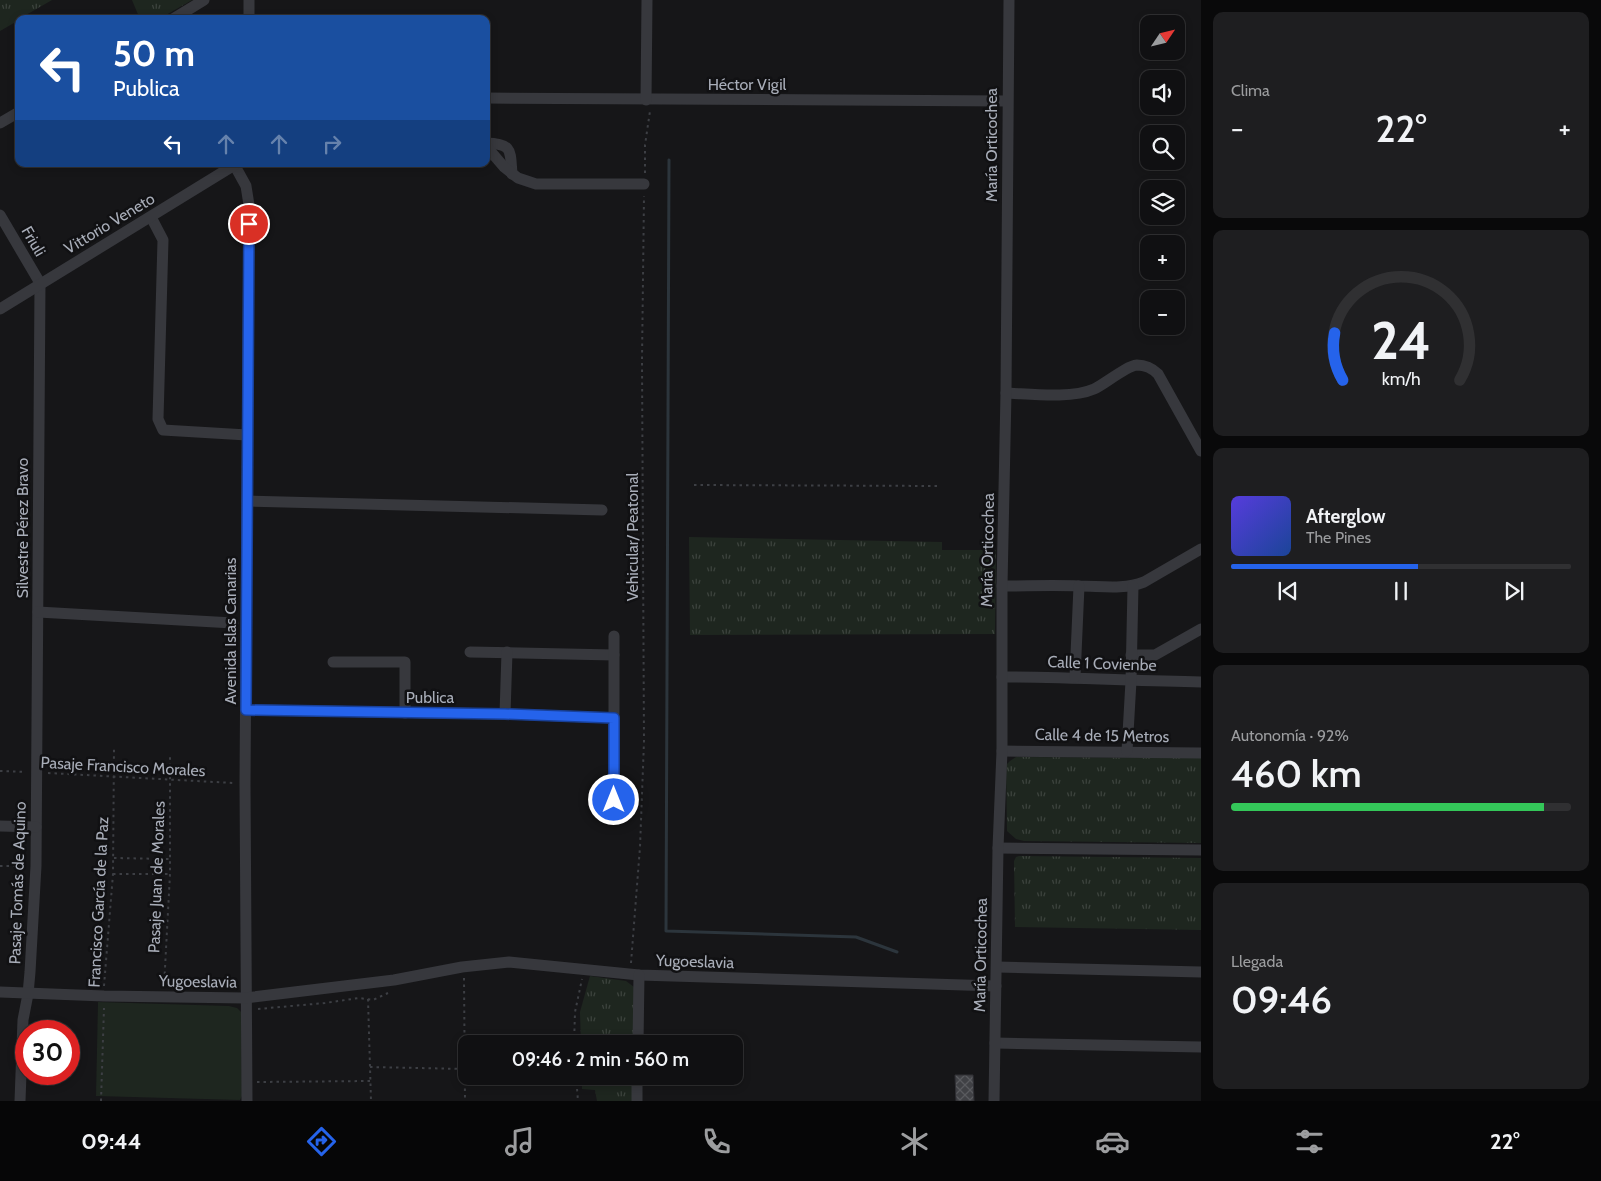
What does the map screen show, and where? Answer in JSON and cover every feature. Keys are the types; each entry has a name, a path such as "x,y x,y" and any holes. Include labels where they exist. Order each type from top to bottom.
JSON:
{"street":[{"path":"180,15 204,0"},
{"path":"248,15 249,0"},
{"path":"646,100 647,0"},
{"name":"María Orticochea","path":"994,1101 998,848 1002,751 1002,586 1006,394 1009,0"},
{"name":"Héctor Vigil","path":"490,98 1008,101"},
{"path":"0,123 15,114"},
{"path":"490,150 512,174 536,184 644,184"},
{"name":"Vittorio Veneto","path":"0,309 233,167"},
{"name":"Avenida Islas Canarias","path":"237,167 246,186 249,202 245,784 247,1101"},
{"name":"Friuli","path":"0,215 40,283"},
{"path":"151,217 164,240 158,418 163,430 247,435"},
{"name":"Silvestre Pérez Bravo","path":"37,772 40,283"},
{"path":"1006,394 1081,393 1094,389 1135,365 1143,365 1152,368 1158,374 1201,451"},
{"path":"247,502 602,510"},
{"path":"1002,586 1133,586 1144,582 1201,549"},
{"path":"1075,678 1079,586"},
{"path":"1127,751 1133,586"},
{"path":"38,612 233,623"},
{"path":"1131,655 1155,655 1201,629"},
{"path":"614,636 614,800"},
{"path":"470,652 614,655"},
{"path":"505,714 507,652"},
{"path":"333,662 405,662 405,713"},
{"name":"Calle 1 Covienbe","path":"1002,677 1201,682"},
{"name":"Publica","path":"246,710 505,714 614,718"},
{"name":"Calle 4 de 15 Metros","path":"1002,751 1201,753"},
{"name":"Pasaje Tomás de Aquino","path":"28,994 36,866 37,772"},
{"path":"0,826 36,827"},
{"path":"998,848 1201,850"},
{"name":"Yugoeslavia","path":"0,992 164,997 245,1004 394,980 462,966 509,962 635,975 996,986"},
{"path":"997,967 1201,972"},
{"path":"635,975 638,1035"},
{"path":"20,1101 23,1020 28,994"},
{"path":"995,1044 1201,1047"},
{"path":"637,1085 637,1101"}],"path":[{"name":"Vehicular/ Peatonal","path":"635,975 644,741 642,360 645,145 651,109 646,100"},
{"path":"694,485 940,486"},
{"name":"Francisco García de la Paz","path":"101,1101 104,996 114,874 114,749"},
{"name":"Pasaje Juan de Morales","path":"164,997 170,874 170,757"},
{"name":"Pasaje Francisco Morales","path":"0,772 37,772 245,784"},
{"path":"114,858 170,859"},
{"path":"0,866 36,866"},
{"path":"114,874 170,874"},
{"path":"574,1035 575,1012 585,970"},
{"path":"464,977 465,1035"},
{"name":"Yugoeslavia","path":"245,1004 325,1003 359,998 374,1000 394,992 394,980"},
{"path":"368,1000 371,1101"},
{"path":"370,1067 458,1069"},
{"path":"247,1082 370,1081"},
{"path":"465,1101 466,1085"},
{"path":"577,1085 578,1101"}],"green space":[{"path":"0,0 52,0 26,15 15,15 15,22 0,31"},
{"path":"132,0 192,0 166,15 138,15"},
{"path":"689,537 942,542 942,550 996,550 995,634 690,635"},
{"path":"1016,757 1201,758 1201,843 1024,841 1016,839 1007,831 1006,765"},
{"path":"1019,856 1201,858 1201,930 1015,927 1014,861"},
{"path":"590,976 626,981 634,987 635,1035 581,1035 580,1012"},
{"path":"98,1002 229,1006 237,1008 241,1012 242,1096 240,1100 96,1096"},
{"path":"582,1085 635,1085 634,1101 597,1101 595,1090 582,1089"}],"building":[{"path":"955,1075 973,1075 974,1101 956,1101"}],"waterway":[{"path":"669,160 666,931 856,937 897,952"}],"route":[{"path":"249,224 246,710 505,714 614,718 614,800"}]}
